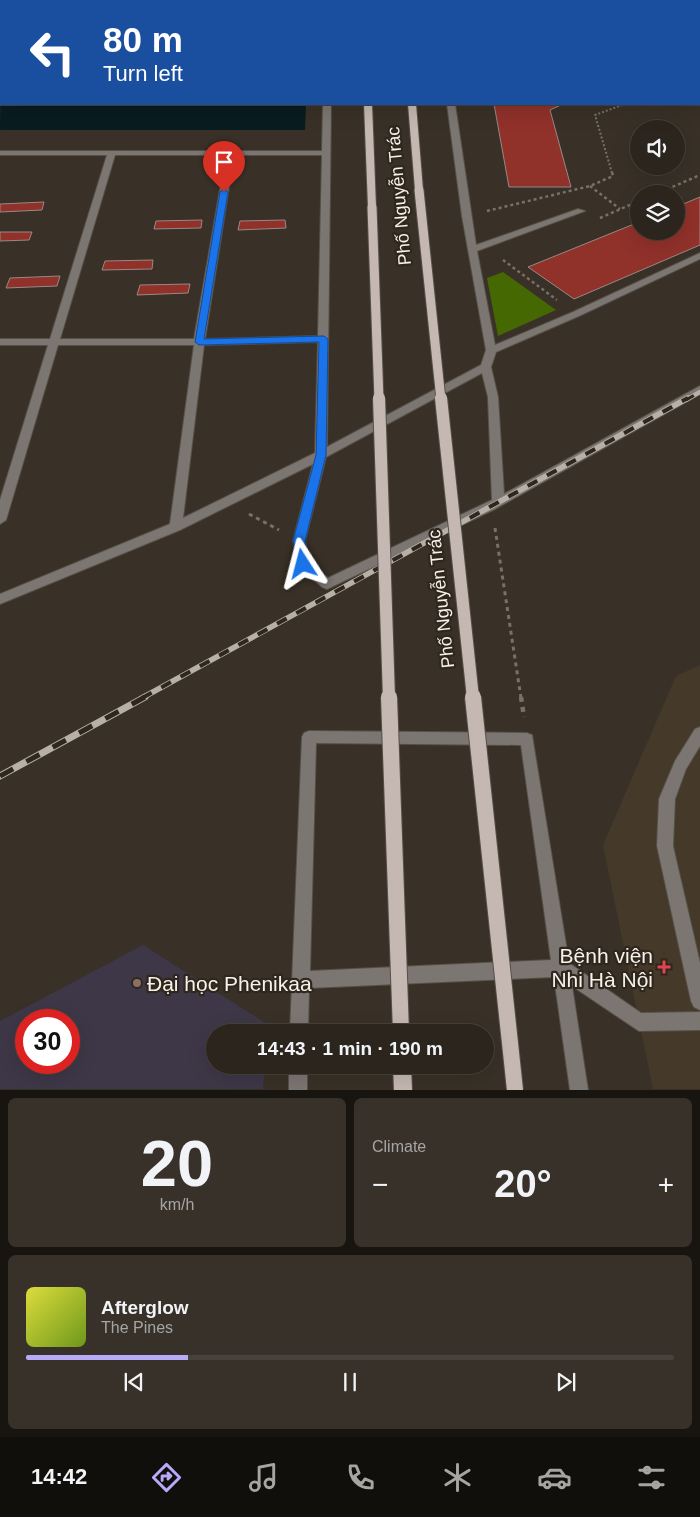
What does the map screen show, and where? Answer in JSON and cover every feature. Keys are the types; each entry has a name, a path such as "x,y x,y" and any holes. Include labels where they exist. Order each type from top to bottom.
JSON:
{"main road":[{"name":"Phố Nguyễn Trác","path":"368,105 401,1024"},
{"name":"Phố Nguyễn Trác","path":"412,105 418,190 515,1090"},
{"path":"402,1074 403,1090"}],"street":[{"path":"327,105 324,153 324,339 321,455 299,541 303,564 327,584 498,501 700,389"},
{"path":"451,105 466,216 491,350 486,367 493,397 498,501"},
{"path":"0,153 324,153"},
{"path":"0,520 112,153"},
{"path":"176,527 199,342 230,154"},
{"path":"473,249 581,211"},
{"path":"491,350 576,314 700,256"},
{"path":"0,342 199,342 324,339"},
{"path":"0,599 176,527 321,455 486,367"},
{"path":"700,733 680,766 667,799 665,846 697,977 700,1001"},
{"path":"299,1024 309,737 527,739 579,1090"},
{"path":"300,980 561,968 639,1022 700,1021"},
{"path":"298,1074 298,1090"}],"path":[{"path":"466,216 590,186 614,176 595,115 622,105"},
{"path":"677,185 700,175"},
{"path":"590,186 621,209"},
{"path":"503,260 576,314"},
{"path":"228,502 299,541"},
{"path":"493,520 527,739"}],"shaded area":[{"name":"Bệnh viện Nhi Hà Nội","path":"700,665 700,1089 653,1089 603,845 676,676"},
{"name":"Đại học Phenikaa","path":"143,945 267,1024 206,1024 206,1074 264,1074 263,1089 0,1089 0,1021 15,1013 15,1074 80,1074 80,1009 23,1009"}],"green space":[{"path":"503,272 556,310 498,336 487,278"}],"water":[{"path":"0,105 306,105 305,130 0,130"}],"building":[{"path":"494,105 561,105 550,110 571,187 509,187"},
{"path":"700,197 700,245 574,299 528,267 630,226 630,240 685,240 685,203"},
{"path":"44,202 42,210 0,212 0,204"},
{"path":"202,220 201,228 154,229 156,221"},
{"path":"285,220 286,228 238,230 240,221"},
{"path":"0,232 32,232 29,240 0,241"},
{"path":"153,260 152,269 102,270 105,261"},
{"path":"60,276 57,286 6,288 10,278"},
{"path":"190,284 188,293 137,295 140,285"}],"railway":[{"path":"686,400 700,392"},
{"path":"142,698 688,398"},
{"path":"0,776 145,697"}],"place":[{"name":"Bệnh viện Nhi Hà Nội","path":"664,967"},
{"name":"Đại học Phenikaa","path":"137,983"}],"route":[{"path":"224,192 199,342 324,339 321,455 299,541 303,564"}]}
